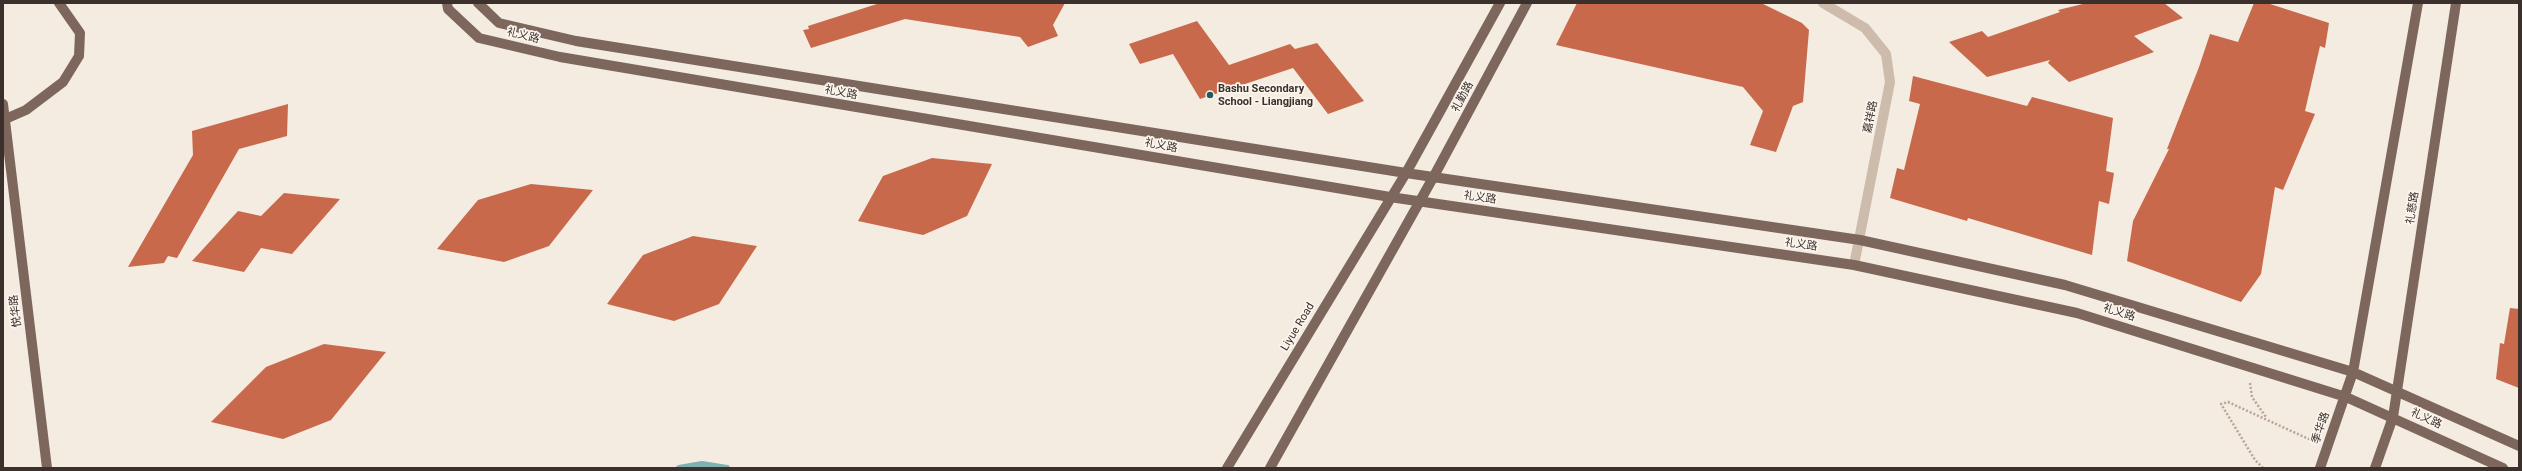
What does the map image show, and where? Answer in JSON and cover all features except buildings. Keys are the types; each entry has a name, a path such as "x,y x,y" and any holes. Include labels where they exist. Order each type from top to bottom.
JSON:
{"main road":[{"path":"3,120 26,110 63,82 79,56 80,34 59,3"},
{"name":"礼义路","path":"447,3 448,9 479,38 560,57 1390,197 1854,265 2077,313 2346,397 2504,468"},
{"name":"礼义路","path":"478,3 499,23 576,41 1406,173 1860,240 2066,285 2353,372 2519,446"},
{"name":"礼勤路","path":"1390,197 1406,173 1500,3"},
{"name":"礼勤路","path":"1420,201 1527,3"},
{"path":"2346,397 2353,372 2418,3"},
{"name":"礼慈路","path":"2393,417 2456,3"},
{"name":"悦华路","path":"3,104 47,468"},
{"name":"Liyue Road","path":"1227,468 1390,197"},
{"path":"1270,468 1420,201"},
{"name":"季华路","path":"2320,468 2346,397"},
{"path":"2375,468 2393,417"}],"street":[{"name":"嘉祥路","path":"1823,3 1865,28 1886,54 1890,82 1854,265"}],"path":[{"path":"2248,367 2252,397 2266,418"},
{"path":"2263,468 2255,460 2221,404 2228,402 2266,418 2328,449"}],"waterway":[{"path":"679,468 702,464 727,468"}],"place":[{"name":"Bashu Secondary School - Liangjiang","path":"1210,95"}]}
